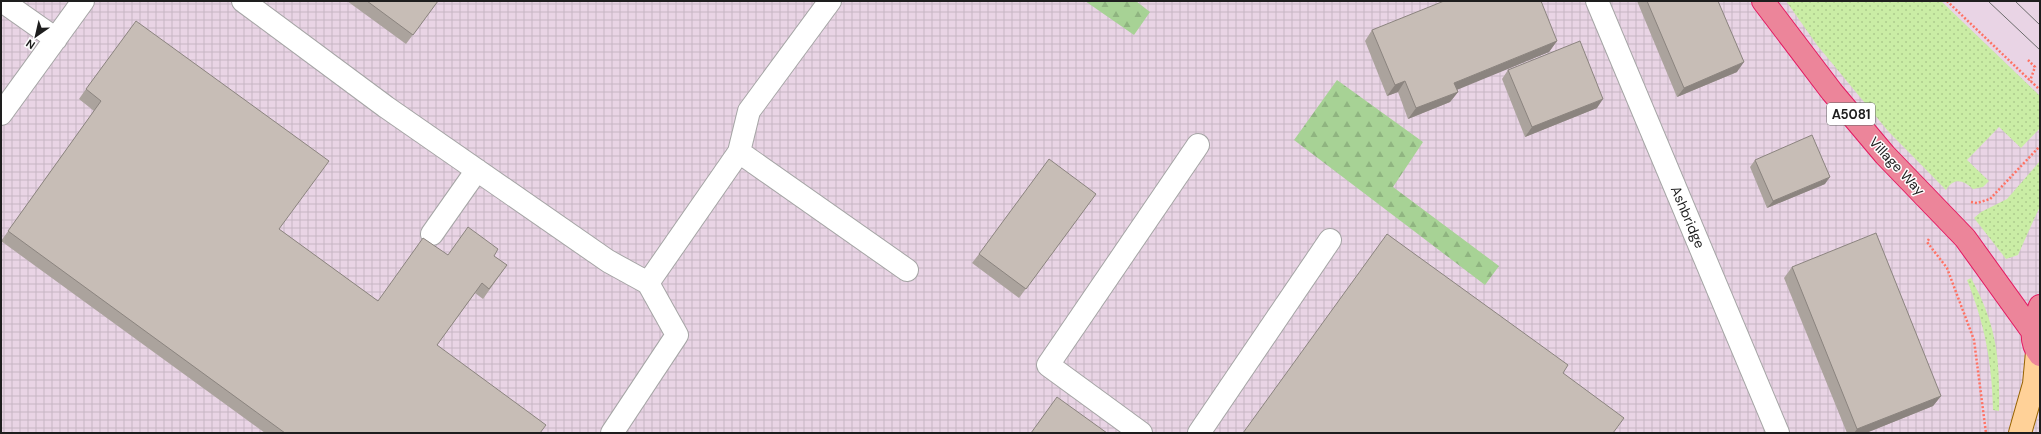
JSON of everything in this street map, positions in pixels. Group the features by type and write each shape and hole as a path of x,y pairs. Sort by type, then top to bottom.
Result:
{"highway":[{"name":"Village Way","path":"1763,1 1832,92 1885,155 1965,238 2032,331"},
{"path":"2039,353 2032,331 2040,306"}],"main road":[{"path":"2020,433 2034,384 2039,353"}],"street":[{"path":"2,1 56,39"},
{"path":"3,106 56,39 83,1"},
{"path":"243,1 386,107 608,261 648,283 677,335 612,433"},
{"path":"648,283 739,152 749,111 830,1"},
{"name":"Ashbridge","path":"1597,1 1778,433"},
{"path":"1141,433 1048,365 1198,146"},
{"path":"739,152 907,270"},
{"path":"432,234 477,170"},
{"path":"1199,433 1330,240"}],"path":[{"path":"1947,1 2040,90"},
{"path":"2028,60 2035,68 2030,82"},
{"path":"1968,202 1977,203 1990,199 2040,146"},
{"path":"1931,238 1927,242 1947,268 1974,340 1986,433"}],"shaded area":[{"path":"1,1 2040,1 2040,433 1,433"},
{"path":"1941,1 2040,1 2040,96"}],"green space":[{"path":"1085,1 1136,1 1150,12 1134,35"},
{"path":"1786,1 1941,1 2040,96 2040,128 2021,148 1999,127 1967,160 1989,181 1983,187 1973,189 1959,181 1952,183 1946,190 1888,131 1817,45"},
{"path":"1337,80 1423,142 1393,187 1499,266 1485,285 1294,140"},
{"path":"2040,161 2040,206 2018,255 2006,259 1974,218 1981,212 2007,199"},
{"path":"1971,278 1980,295 1992,327 1999,375 1999,411 1993,410 1991,376 1983,328 1967,280"}],"building":[{"path":"367,1 438,1 413,35"},
{"path":"1444,1 1541,1 1557,41 1454,83 1458,92 1416,108 1405,81 1395,85 1372,30"},
{"path":"1647,1 1718,1 1744,62 1684,88"},
{"path":"136,21 329,161 279,229 378,301 423,238 448,255 468,227 498,249 494,256 507,265 489,289 482,283 437,345 546,425 540,433 285,433 8,231 101,101 86,89"},
{"path":"1580,41 1603,99 1532,127 1508,70"},
{"path":"1812,135 1830,177 1773,201 1755,160"},
{"path":"1049,159 1096,194 1026,289 979,254"},
{"path":"1876,233 1941,396 1857,429 1792,267"},
{"path":"1387,234 1568,365 1563,373 1624,418 1613,433 1243,433"},
{"path":"1057,397 1107,433 1031,433"}],"tram line":[{"path":"1988,1 2040,50"},
{"path":"2015,1 2040,25"}]}
